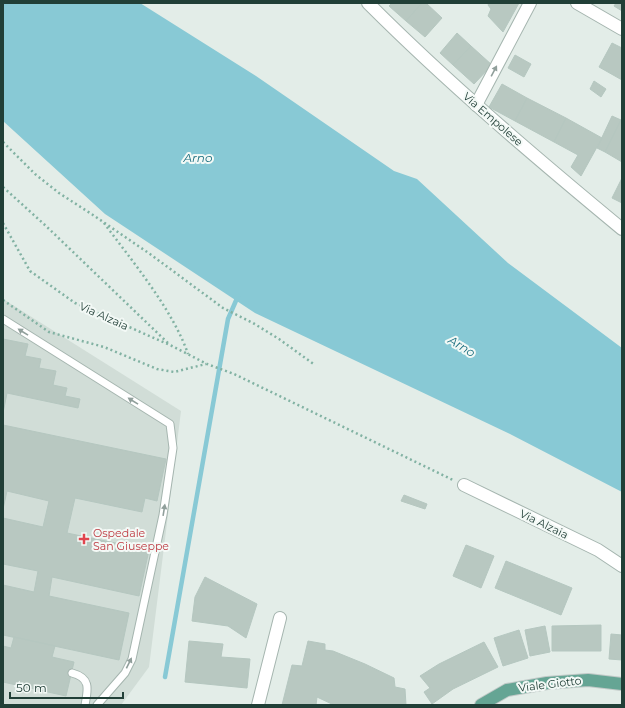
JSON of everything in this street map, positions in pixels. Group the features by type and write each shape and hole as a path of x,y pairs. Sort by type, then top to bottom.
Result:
{"main road":[{"name":"Viale Giotto","path":"482,705 507,690 547,683 588,680 622,684"}],"street":[{"name":"Via Empolese","path":"368,3 399,34 476,105 622,229"},
{"path":"476,105 530,3"},
{"path":"577,3 622,28"},
{"name":"Via Alzaia","path":"464,485 598,550 622,566"},
{"path":"258,705 280,618"}],"lane":[{"path":"3,319 170,424 173,448 163,515 132,659 125,673 97,705"},
{"path":"72,673 79,675 86,680 88,690 85,705"}],"path":[{"path":"3,142 35,174 59,194 102,221 227,310 280,339 315,366"},
{"path":"3,187 172,346"},
{"path":"102,221 156,295 178,333 188,354"},
{"name":"Via Alzaia","path":"3,223 30,271 75,303 172,346 207,364 234,374 464,485"},
{"path":"3,300 49,332 104,347 156,369 174,372 207,364"}],"shaded area":[{"name":"Ospedale San Giuseppe","path":"3,299 181,411 149,667 121,705 3,705"}],"water":[{"name":"Arno","path":"3,3 140,3 256,76 394,171 417,179 508,263 622,348 622,492 510,434 255,313 105,214 3,121"}],"building":[{"path":"392,3 422,3 406,21 389,6"},
{"path":"422,3 426,3 442,18 425,37 406,21"},
{"path":"489,3 519,3 503,32 488,16 491,9 488,5"},
{"path":"616,3 622,3 622,11 614,6"},
{"path":"457,33 471,46 453,65 440,53"},
{"path":"612,43 622,48 622,80 599,67"},
{"path":"471,46 492,65 474,84 453,65"},
{"path":"515,55 531,64 524,77 508,68"},
{"path":"594,81 606,89 601,97 590,89"},
{"path":"502,84 527,98 515,121 489,107"},
{"path":"527,98 566,118 554,142 515,121"},
{"path":"612,116 621,120 605,152 597,148"},
{"path":"566,118 602,138 581,176 571,167 578,155 554,142"},
{"path":"621,120 622,121 622,162 605,152"},
{"path":"622,178 622,203 612,198"},
{"path":"3,339 28,344 25,356 41,359 39,368 56,371 53,385 67,388 65,396 80,399 78,408 7,393 3,413"},
{"path":"3,425 166,459 157,501 145,498 142,512 75,498 67,533 149,550 139,596 52,577 49,596 129,613 119,660 3,635 3,585 34,592 38,571 3,564 3,518 43,527 49,501 7,491 3,509"},
{"path":"404,495 427,504 425,509 401,501"},
{"path":"466,545 494,556 481,588 453,576"},
{"path":"506,561 572,588 561,615 495,588"},
{"path":"205,577 257,604 246,638 228,626 192,621 195,597"},
{"path":"601,625 601,651 552,651 552,626"},
{"path":"545,626 550,652 530,656 525,630"},
{"path":"519,630 528,658 503,666 494,638"},
{"path":"611,634 622,635 622,660 609,659"},
{"path":"14,637 55,646 52,657 74,662 66,696 3,682 3,646 11,648"},
{"path":"189,641 223,644 221,657 250,659 247,688 185,682"},
{"path":"308,641 325,644 325,650 333,651 394,678 395,687 405,689 406,705 334,705 317,697 316,705 282,705 292,665 302,666"},
{"path":"484,642 498,667 453,689 432,704 424,692 430,688 420,676 439,664"}],"waterway":[{"path":"165,677 228,319 238,296"}],"place":[{"name":"Ospedale San Giuseppe","path":"84,539"}]}
